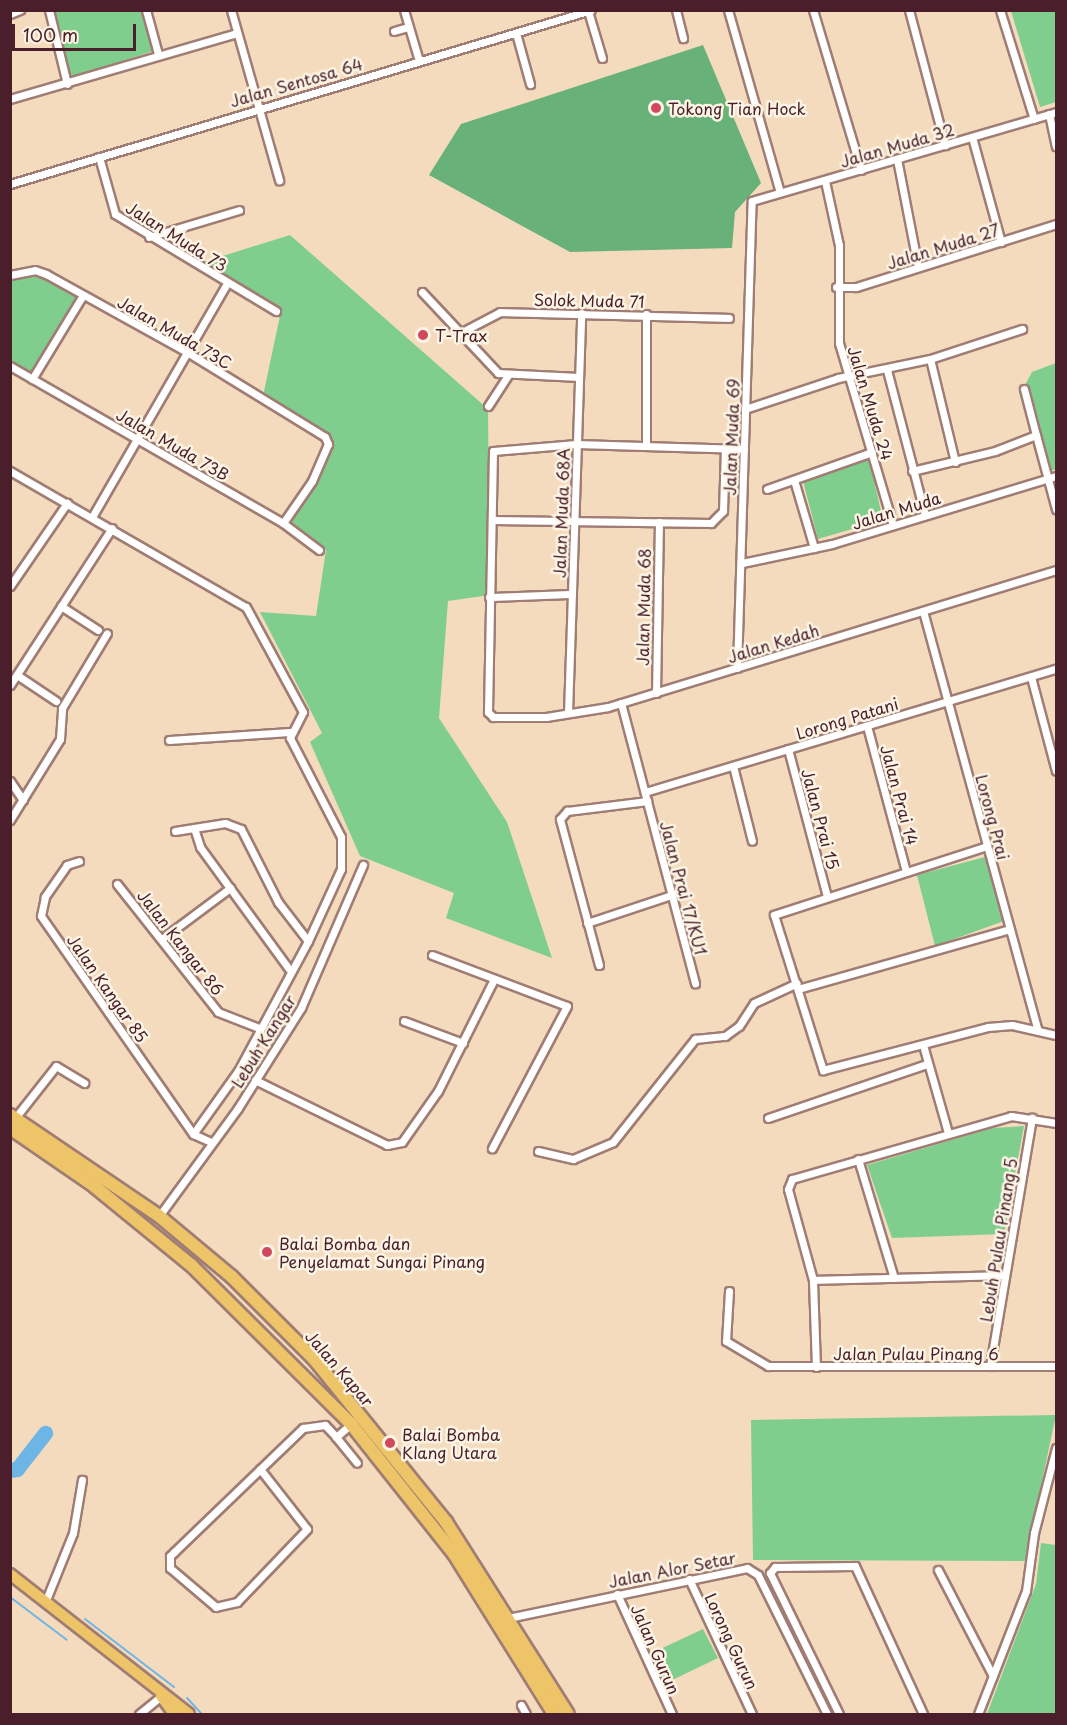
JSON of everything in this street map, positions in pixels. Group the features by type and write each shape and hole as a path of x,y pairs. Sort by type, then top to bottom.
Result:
{"highway":[{"name":"Jalan Kapar","path":"12,1120 159,1216 232,1278 326,1372 446,1522 568,1714"},
{"name":"Jalan Kapar","path":"12,1120 191,1265 351,1424 461,1564 554,1714"}],"main road":[{"path":"13,1575 160,1696 189,1714"},
{"path":"160,1696 174,1714"}],"street":[{"path":"10,14 20,10"},
{"path":"48,10 67,84"},
{"path":"146,10 158,54"},
{"path":"231,10 279,180"},
{"path":"404,10 419,61"},
{"path":"675,10 683,38"},
{"path":"728,10 780,192"},
{"path":"813,10 861,170"},
{"path":"909,10 945,145"},
{"path":"1000,10 1034,119"},
{"path":"589,11 602,58"},
{"name":"Jalan Sentosa 64","path":"10,184 258,106 589,11"},
{"path":"394,31 408,27"},
{"path":"10,99 67,84 158,54 237,33"},
{"path":"516,33 530,84"},
{"path":"1053,113 1056,146"},
{"name":"Jalan Muda 32","path":"749,207 756,197 825,181 1053,113"},
{"path":"972,137 1001,242"},
{"name":"Jalan Muda 73","path":"99,157 115,213 149,237 276,311"},
{"path":"897,159 918,267"},
{"name":"Jalan Muda 24","path":"825,181 837,219 836,287 846,376 873,452 893,525"},
{"name":"Jalan Muda 69","path":"737,668 742,563 749,207"},
{"path":"149,237 239,210"},
{"name":"Jalan Muda 27","path":"836,287 856,287 1056,224"},
{"name":"Jalan Muda 73C","path":"10,275 35,270 187,352 321,435 328,444 321,460 283,523"},
{"path":"92,517 227,283"},
{"path":"422,292 498,373 579,377"},
{"path":"32,379 83,296"},
{"name":"Solok Muda 71","path":"459,333 492,313 646,314 726,318"},
{"name":"Jalan Muda 68A","path":"568,713 581,313"},
{"path":"646,314 646,446"},
{"path":"746,409 846,376 887,370 930,359 1022,329"},
{"path":"930,359 955,462"},
{"name":"Jalan Muda 73B","path":"10,366 283,523 319,550"},
{"path":"887,370 925,515"},
{"path":"488,406 509,374"},
{"path":"1024,388 1036,435 1052,477 1056,510"},
{"path":"912,471 955,462 1036,435"},
{"path":"572,594 489,597 495,449 576,444 744,449"},
{"path":"492,520 659,522 719,519 725,448"},
{"path":"767,489 873,452"},
{"path":"10,471 246,607 303,712 304,720 290,732 169,740"},
{"name":"Jalan Muda","path":"742,563 814,548 1052,477"},
{"path":"794,480 814,548"},
{"path":"10,586 67,503"},
{"name":"Jalan Muda 68","path":"656,693 659,522"},
{"path":"10,685 112,528"},
{"path":"10,570 19,575"},
{"name":"Jalan Kedah","path":"489,597 493,717 568,713 621,703 1056,570"},
{"path":"61,606 98,630"},
{"name":"Lorong Prai","path":"922,611 1038,1031"},
{"path":"10,820 62,733 62,708 107,633"},
{"name":"Lorong Patani","path":"645,792 1056,669"},
{"path":"17,675 56,701"},
{"path":"1031,677 1056,771"},
{"name":"Jalan Prai 17/KU1","path":"621,703 674,894 694,982"},
{"name":"Jalan Prai 14","path":"867,726 906,872"},
{"path":"211,1142 193,1134 224,1095 289,969 308,941 341,869 342,848 290,732"},
{"name":"Jalan Prai 15","path":"788,749 827,897"},
{"path":"733,766 752,841"},
{"path":"10,781 23,800"},
{"path":"599,965 561,835 561,815 647,801"},
{"path":"175,831 225,823 241,829 278,902 308,941"},
{"path":"194,828 200,847 289,969"},
{"path":"987,846 774,915 823,1070 988,1027 1038,1031 1056,1035"},
{"name":"Jalan Kangar 85","path":"79,861 67,865 45,897 41,915 193,1134"},
{"name":"Lebuh Kangar","path":"159,1216 255,1080 321,969 363,865"},
{"name":"Jalan Kangar 86","path":"117,884 163,938 218,1012 259,1028"},
{"path":"163,938 230,888"},
{"path":"586,923 674,894"},
{"path":"538,1151 573,1159 614,1142 694,1039 725,1036 739,1026 753,1003 797,986 1010,929"},
{"path":"432,955 567,1006 492,1148"},
{"path":"255,1080 394,1145 423,1114 463,1043 494,979"},
{"path":"404,1021 463,1043"},
{"path":"923,1045 948,1133"},
{"path":"768,1118 927,1064"},
{"path":"12,1120 56,1066 84,1083"},
{"path":"816,1367 813,1280 788,1189 792,1179 1011,1116 1056,1123"},
{"name":"Lebuh Pulau Pinang 5","path":"990,1366 1032,1118"},
{"path":"858,1159 894,1278"},
{"path":"813,1280 1005,1275"},
{"name":"Jalan Pulau Pinang 6","path":"729,1291 726,1341 775,1368 1056,1366"},
{"path":"336,1437 351,1424"},
{"path":"260,1469 307,1524 237,1602 216,1606 170,1568 174,1552 260,1469 303,1428 325,1425 357,1463"},
{"path":"978,1714 1026,1591 1034,1533 1056,1448"},
{"path":"46,1600 73,1533 82,1480"},
{"path":"839,1714 770,1573 775,1568 855,1566 923,1714"},
{"name":"Jalan Alor Setar","path":"508,1618 747,1568 758,1575 827,1714"},
{"path":"938,1570 993,1676"},
{"name":"Lorong Gurun","path":"689,1579 752,1714"},
{"name":"Jalan Gurun","path":"617,1594 672,1714"},
{"path":"139,1714 160,1696"},
{"path":"521,1705 526,1714"}],"green space":[{"path":"54,11 144,11 156,50 71,78"},
{"path":"1011,11 1056,11 1056,102 1040,107"},
{"path":"703,45 761,183 735,212 732,248 570,252 429,175 461,124"},
{"path":"290,235 488,409 490,595 448,601 439,718 507,822 552,958 446,918 454,893 360,856 310,742 322,733 260,612 316,616 326,550 289,523 329,442 263,396 281,311 197,264"},
{"path":"35,270 83,295 32,379 11,366 11,275"},
{"path":"1056,363 1056,469 1051,471 1026,383 1032,372"},
{"path":"869,458 883,520 818,539 803,481"},
{"path":"985,857 1004,921 935,946 917,875"},
{"path":"1024,1126 1004,1234 892,1238 867,1165 993,1128"},
{"path":"1056,1415 1025,1561 753,1560 751,1420"},
{"path":"1041,1543 1056,1545 1056,1714 987,1714 1036,1584"},
{"path":"703,1629 718,1658 666,1683 652,1653"}],"waterway":[{"path":"10,1470 17,1469 45,1433"},
{"path":"10,1597 67,1640"},
{"path":"85,1619 174,1687"},
{"path":"187,1698 202,1714"}],"place":[{"name":"Tokong Tian Hock","path":"656,108"},
{"name":"T-Trax","path":"423,335"},
{"name":"Balai Bomba dan Penyelamat Sungai Pinang","path":"267,1252"},
{"name":"Balai Bomba Klang Utara","path":"390,1443"}]}
